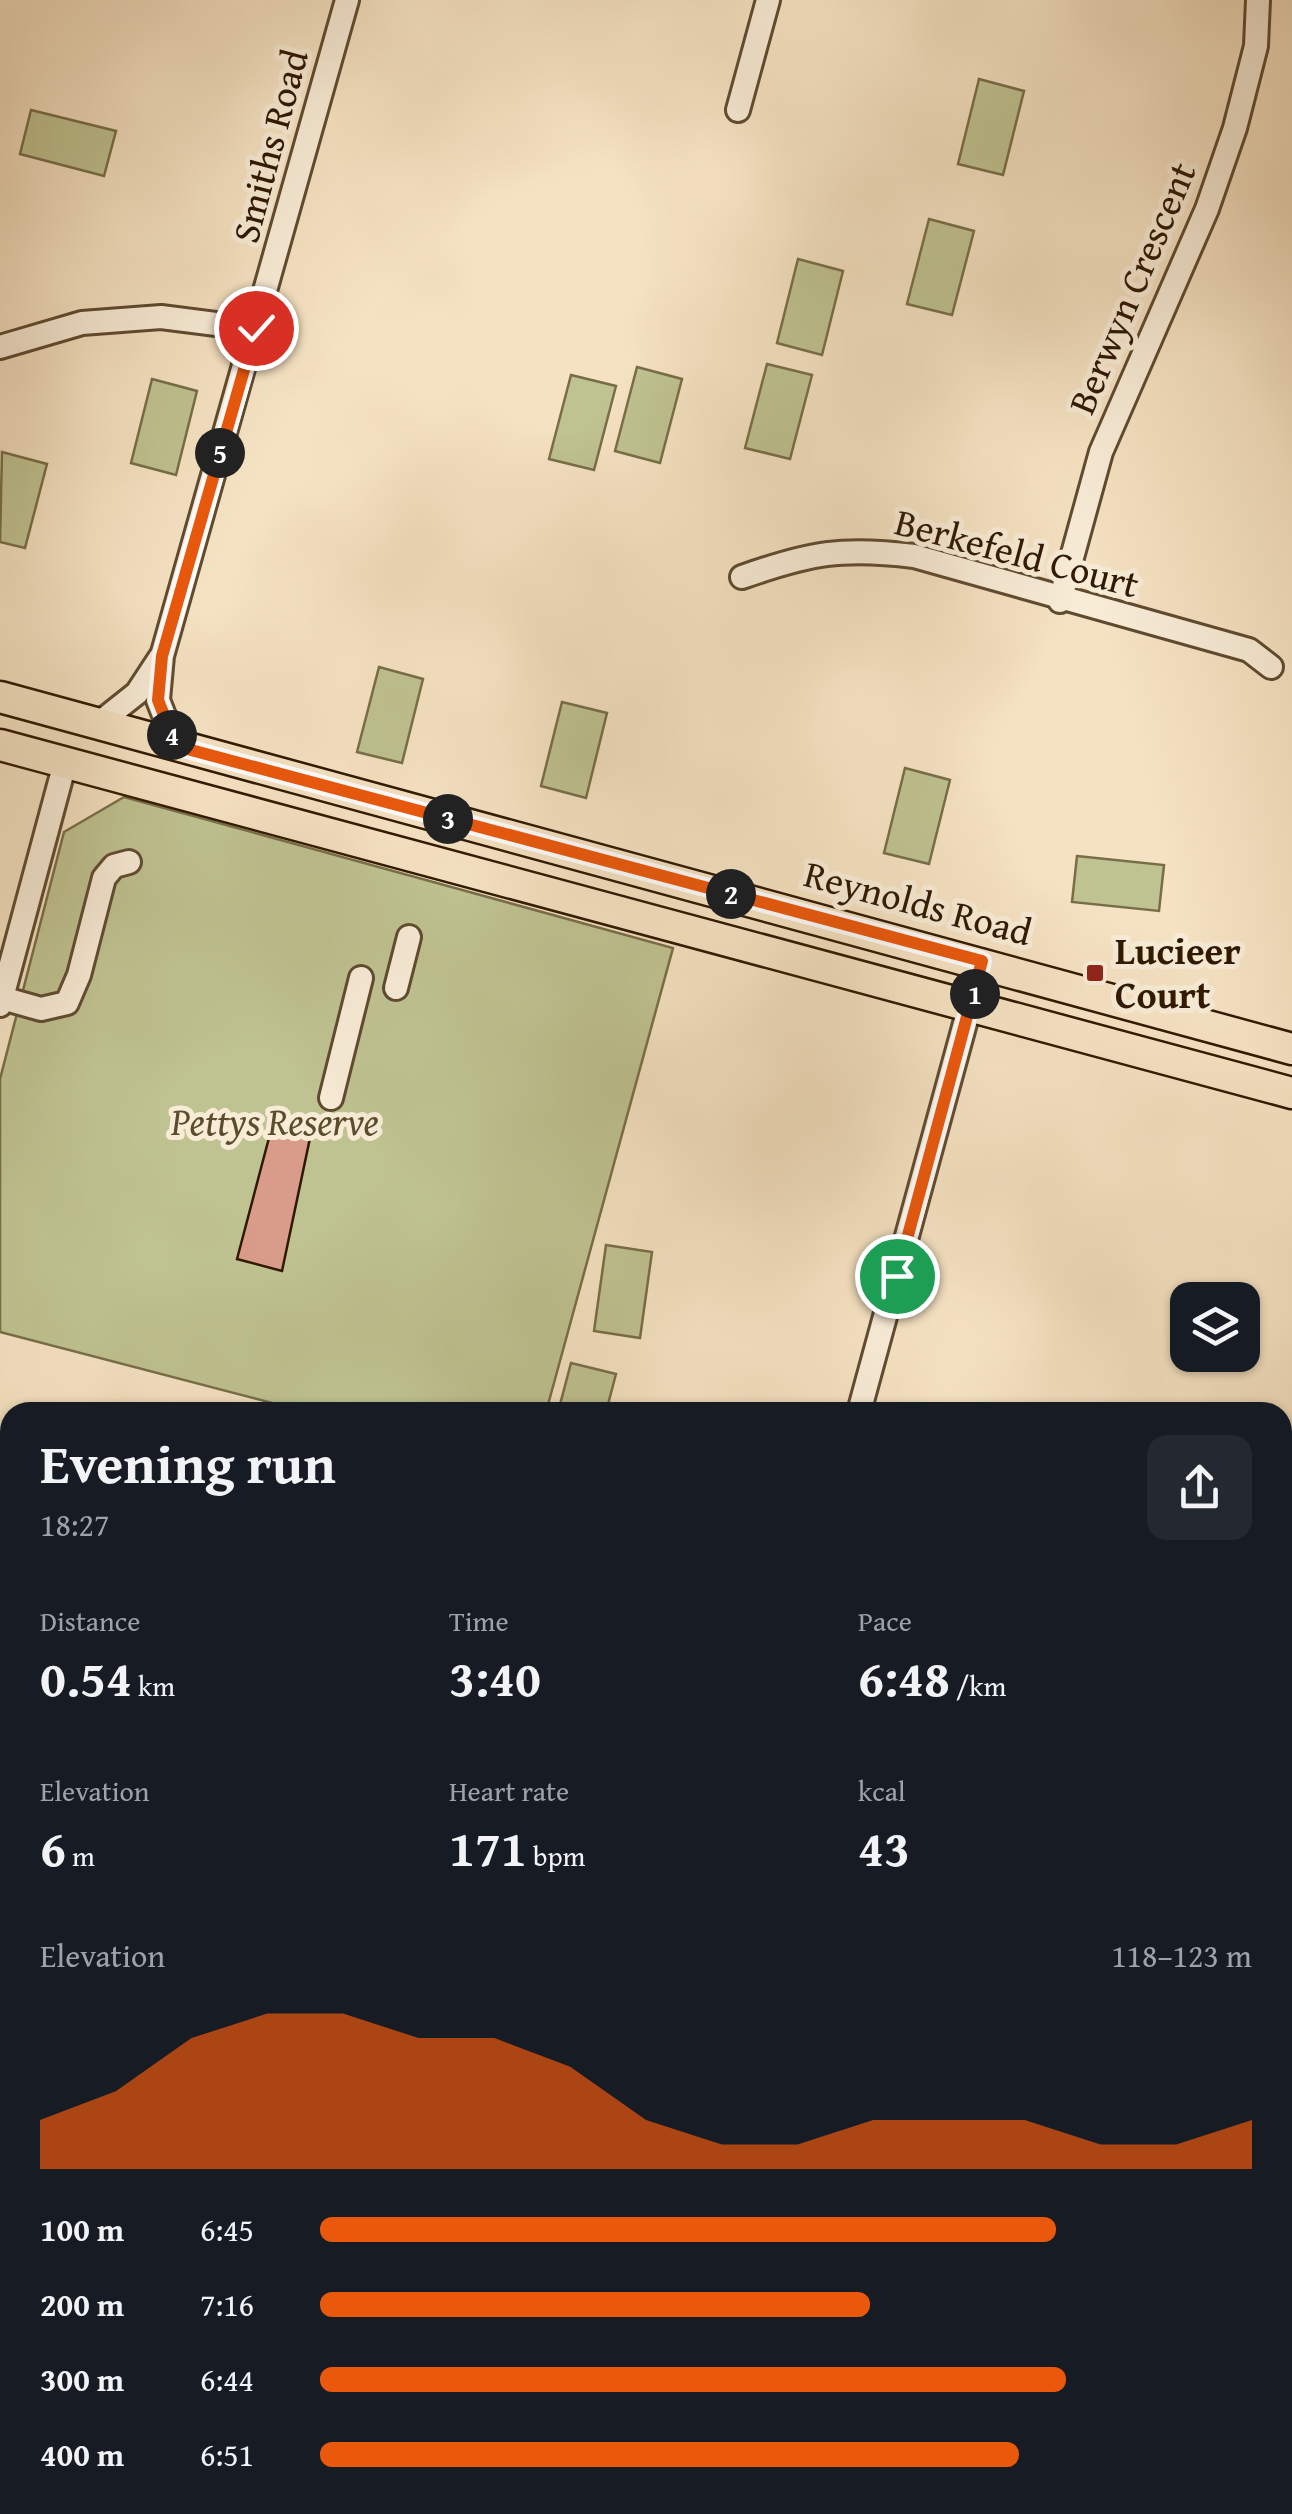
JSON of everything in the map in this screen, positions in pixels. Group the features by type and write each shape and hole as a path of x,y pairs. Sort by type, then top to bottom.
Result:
{"main road":[{"name":"Reynolds Road","path":"0,697 982,961 1292,1049"},
{"path":"65,763 88,721"},
{"path":"0,745 1292,1093"}],"street":[{"name":"Smiths Road","path":"176,746 158,700 162,656 347,0"},
{"path":"738,110 768,0"},
{"name":"Berwyn Crescent","path":"1060,601 1101,452 1207,209 1235,128 1256,46 1258,0"},
{"path":"0,347 82,323 162,317 256,328"},
{"name":"Berkefeld Court","path":"742,577 807,554 861,550 914,556 1060,601 1249,650 1271,667"},
{"name":"Smiths Road","path":"88,721 137,693 162,656"},
{"path":"65,763 1,1002 42,1009 66,1003 80,975 104,878 114,866 129,862"},
{"path":"396,988 409,937"},
{"path":"862,1402 982,961"},
{"path":"331,1098 362,978"}],"green space":[{"path":"979,79 1024,91 1003,175 958,164"},
{"path":"31,110 116,131 104,176 20,154"},
{"path":"929,219 974,231 952,315 907,304"},
{"path":"798,259 843,271 822,355 777,343"},
{"path":"767,364 812,375 790,459 745,448"},
{"path":"637,367 682,379 660,463 615,451"},
{"path":"571,375 616,386 594,470 549,459"},
{"path":"152,379 197,391 176,475 131,463"},
{"path":"2,452 47,464 25,548 0,542"},
{"path":"379,667 423,679 402,763 357,752"},
{"path":"562,702 607,713 586,798 541,786"},
{"path":"905,768 950,780 929,864 884,853"},
{"name":"Pettys Reserve","path":"124,797 673,948 549,1402 269,1402 0,1332 0,1079 64,832"},
{"path":"1077,856 1164,865 1159,911 1072,902"},
{"path":"606,1245 652,1252 640,1338 594,1331"},
{"path":"571,1363 616,1374 609,1402 561,1402"}],"building":[{"path":"270,1134 310,1138 282,1271 237,1259"}],"place":[{"name":"Lucieer Court","path":"1095,973"}],"route":[{"path":"256,328 162,656 158,700 176,746 982,961 897,1276"}]}
